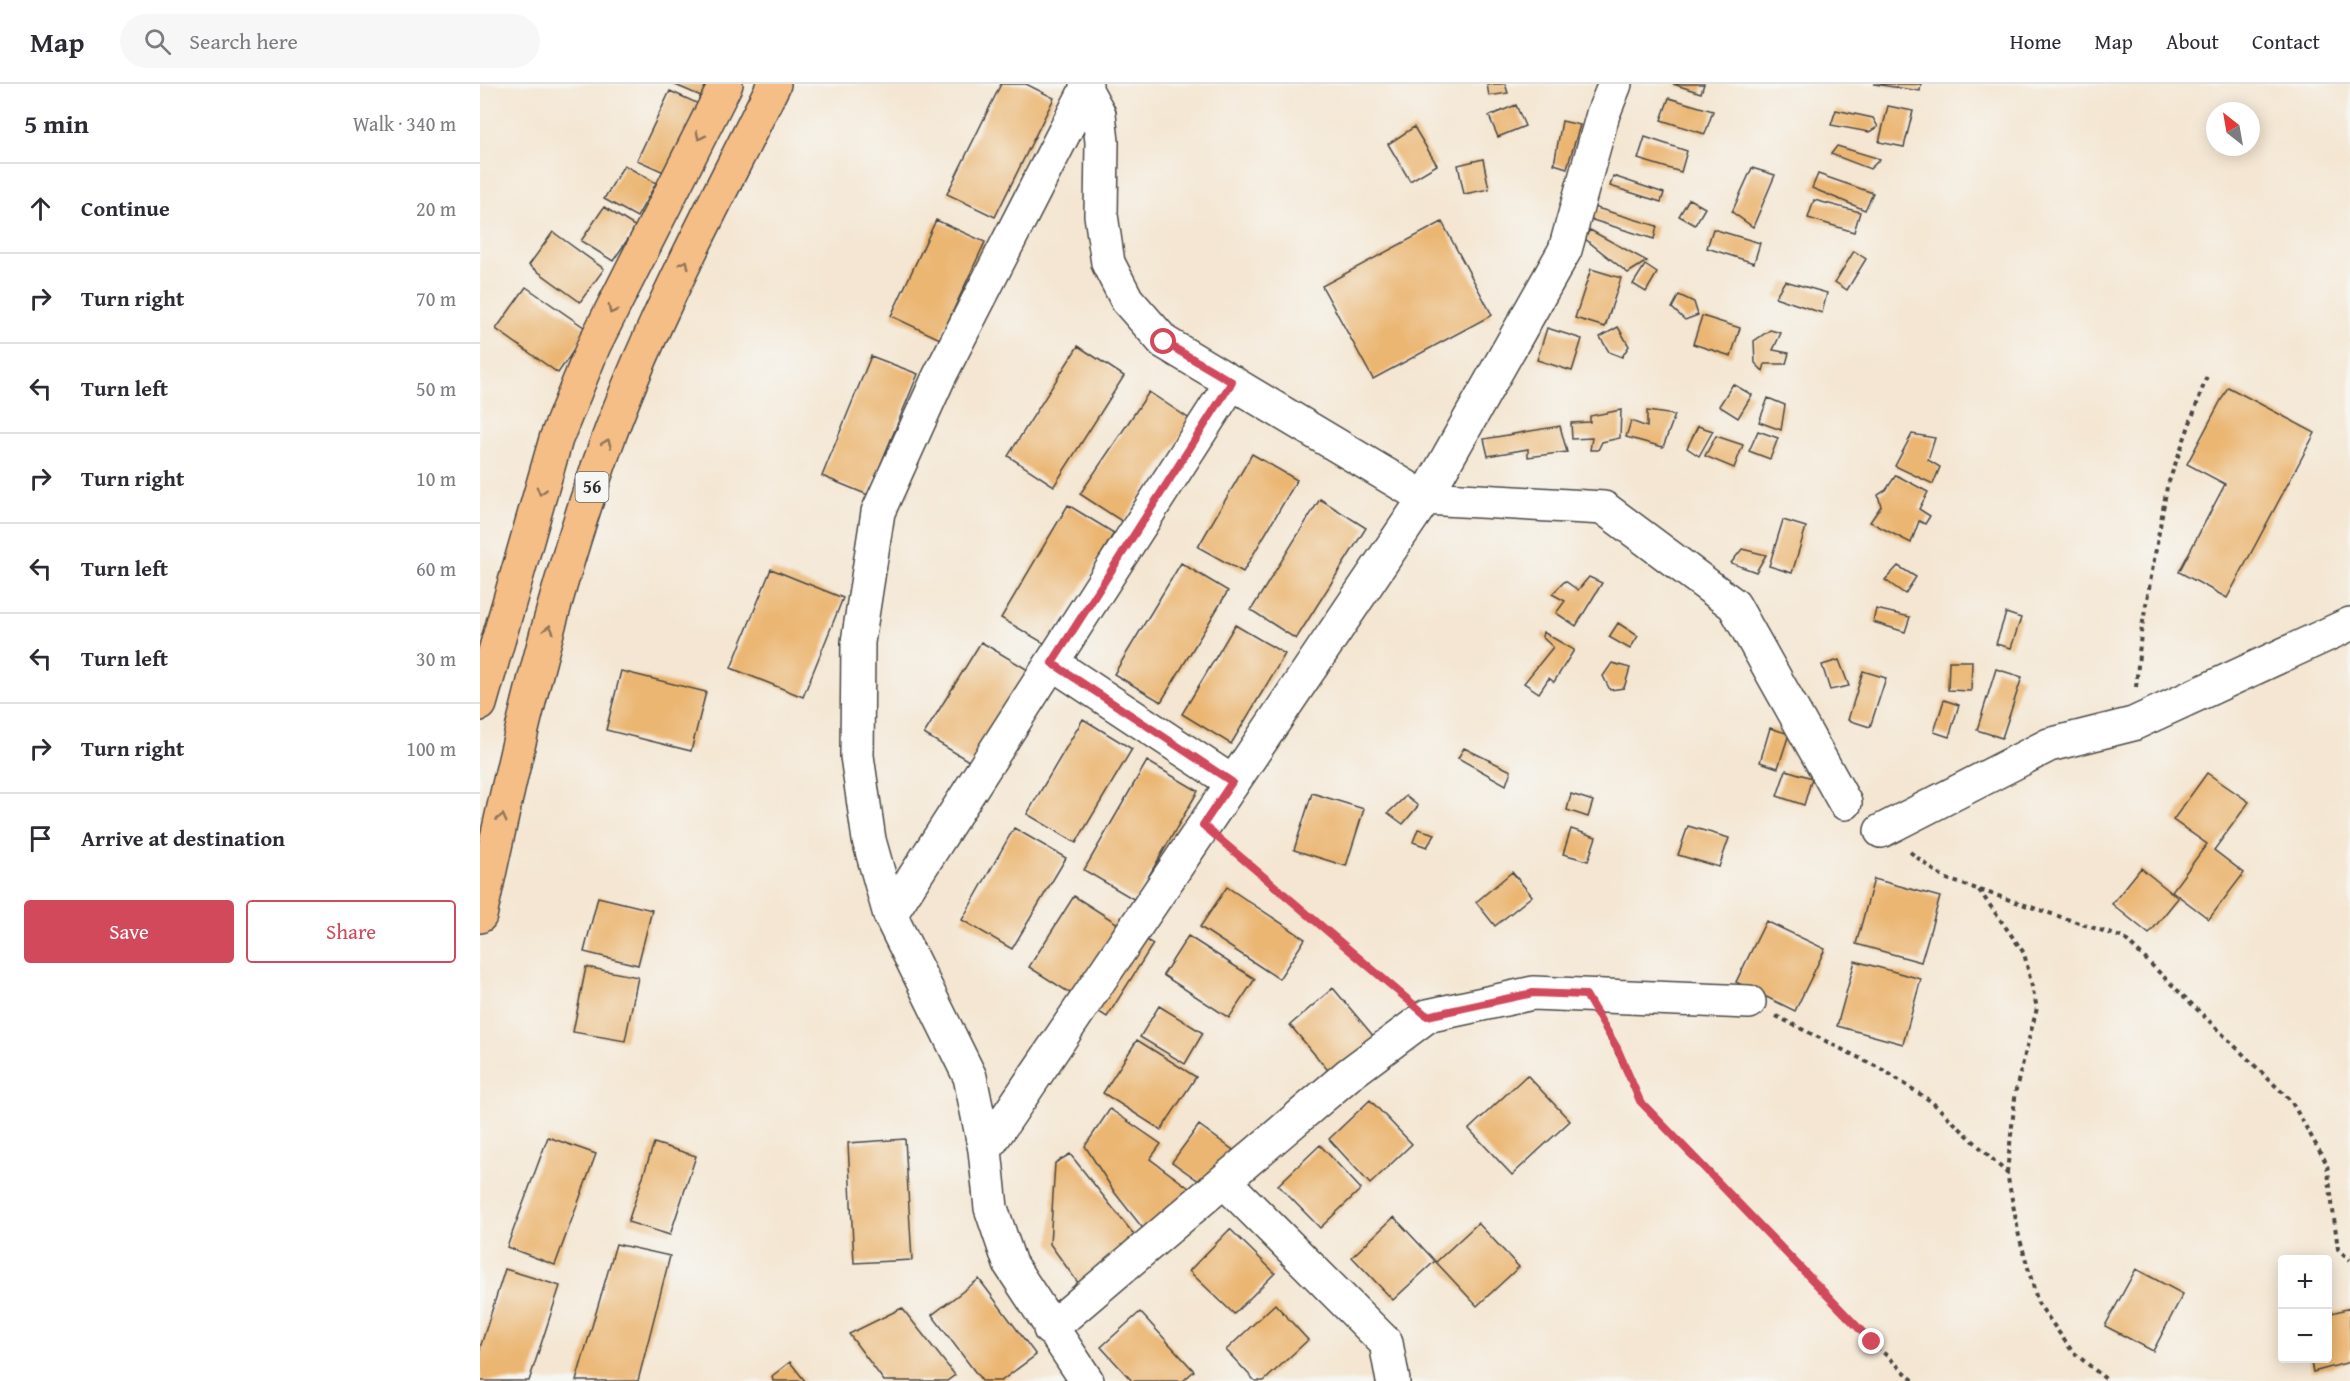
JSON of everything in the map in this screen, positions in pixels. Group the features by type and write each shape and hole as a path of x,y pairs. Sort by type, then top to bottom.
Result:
{"main road":[{"name":"56","path":"480,704 565,418 594,345 726,84"},
{"name":"56","path":"480,916 562,575 607,442 642,353 774,84"}],"street":[{"path":"985,1150 1425,498 1565,250 1603,114 1615,84"},
{"path":"1086,87 1099,114 1102,142 1101,215 1108,263 1127,300 1164,342 1425,498 1604,508 1734,605 1845,803"},
{"path":"1086,87 939,377 878,512 858,642 857,756 868,840 890,915 970,1077 985,1150 991,1208 1010,1264 1050,1329 1087,1381"},
{"path":"890,915 1232,382"},
{"path":"1881,831 2049,745 2133,723 2350,624"},
{"path":"1052,663 1232,782"},
{"path":"1050,1329 1348,1075 1427,1016 1533,993 1749,1002"},
{"path":"1224,1181 1386,1343 1393,1381"}],"path":[{"path":"2133,723 2141,633 2167,487 2208,373"},
{"path":"1203,825 1427,1016"},
{"path":"1881,831 1944,878 2124,938 2291,1101 2327,1164 2338,1249 2350,1260"},
{"path":"1978,890 2025,953 2037,1008 2016,1089 2007,1173 2019,1236 2038,1303 2072,1351 2107,1380"},
{"path":"1586,995 1617,1048 1640,1101 1872,1342 1914,1381"},
{"path":"1749,1002 1885,1071 1932,1102 2007,1173"}],"building":[{"path":"673,84 706,84 701,96"},
{"path":"1001,84 1026,84 1054,98 995,217 947,194"},
{"path":"1487,84 1505,84 1508,93 1489,96"},
{"path":"1673,84 1704,84 1701,93"},
{"path":"1874,84 1921,84 1920,91"},
{"path":"670,91 699,104 666,173 637,160"},
{"path":"1669,98 1713,111 1705,134 1661,120"},
{"path":"1516,105 1525,126 1498,137 1489,116"},
{"path":"1888,106 1913,111 1904,147 1879,142"},
{"path":"1836,110 1873,118 1878,127 1869,132 1831,125"},
{"path":"1562,121 1580,125 1567,168 1554,164"},
{"path":"1414,127 1437,165 1410,181 1388,144"},
{"path":"1645,137 1687,151 1681,172 1638,159"},
{"path":"1837,146 1880,159 1870,169 1831,154"},
{"path":"1483,159 1489,189 1464,194 1458,165"},
{"path":"624,165 656,183 637,217 604,199"},
{"path":"1752,168 1775,175 1753,227 1732,212"},
{"path":"1818,174 1873,193 1865,210 1812,188"},
{"path":"1613,176 1664,193 1661,202 1610,186"},
{"path":"1689,199 1705,208 1695,225 1679,216"},
{"path":"1814,200 1860,212 1854,232 1808,218"},
{"path":"1590,206 1657,226 1654,239 1586,218"},
{"path":"604,207 636,227 613,261 581,241"},
{"path":"936,220 985,242 940,339 891,316"},
{"path":"1442,222 1492,315 1373,379 1322,286"},
{"path":"1713,229 1760,243 1754,263 1707,248"},
{"path":"1590,230 1647,261 1628,273 1584,238"},
{"path":"553,232 604,269 580,302 529,265"},
{"path":"1854,251 1866,259 1847,290 1835,282"},
{"path":"1645,265 1657,273 1646,292 1633,284"},
{"path":"1591,269 1621,278 1605,327 1575,318"},
{"path":"1785,281 1827,293 1822,313 1775,297"},
{"path":"526,287 588,330 558,373 496,329"},
{"path":"1679,295 1694,302 1698,315 1685,320 1672,308"},
{"path":"1702,316 1740,328 1731,356 1693,344"},
{"path":"1618,327 1629,346 1622,357 1609,352 1600,337"},
{"path":"1547,328 1582,339 1572,371 1537,360"},
{"path":"1770,330 1781,333 1773,350 1789,353 1786,364 1765,364 1763,371 1755,363 1754,341"},
{"path":"1078,346 1124,376 1054,486 1008,456"},
{"path":"871,356 918,374 868,495 822,476"},
{"path":"1733,384 1752,395 1738,418 1719,406"},
{"path":"2228,387 2315,433 2227,598 2179,572 2225,484 2187,464"},
{"path":"1149,392 1191,420 1123,522 1080,494"},
{"path":"1768,398 1785,405 1781,430 1759,422"},
{"path":"1621,410 1620,438 1602,442 1598,450 1590,450 1592,438 1572,439 1571,423 1590,422 1590,416"},
{"path":"1647,411 1675,415 1663,447 1626,437 1631,421 1647,427"},
{"path":"1560,426 1567,452 1528,457 1528,449 1488,456 1484,439"},
{"path":"1698,426 1713,431 1699,456 1687,448"},
{"path":"1758,431 1778,438 1770,459 1749,451"},
{"path":"1912,434 1935,438 1928,460 1940,467 1933,484 1895,466"},
{"path":"1716,436 1743,445 1734,468 1705,456"},
{"path":"1252,454 1297,480 1243,572 1198,547"},
{"path":"1896,475 1928,492 1919,509 1930,516 1925,524 1919,521 1911,543 1870,522 1881,506 1878,495 1886,490"},
{"path":"1320,499 1366,528 1296,639 1251,610"},
{"path":"1068,505 1114,533 1047,645 1001,618"},
{"path":"1783,520 1806,527 1792,573 1769,566"},
{"path":"1742,549 1766,555 1756,572 1731,563"},
{"path":"1181,563 1228,591 1161,702 1114,674"},
{"path":"1898,566 1916,577 1905,594 1885,580"},
{"path":"771,569 843,598 803,697 731,668"},
{"path":"1589,577 1602,583 1576,626 1556,613 1565,601 1552,594 1565,581 1578,590"},
{"path":"1876,609 1910,617 1905,632 1873,622"},
{"path":"2006,613 2021,618 2011,648 1996,644"},
{"path":"1618,623 1638,636 1630,649 1609,637"},
{"path":"1235,625 1285,654 1231,744 1182,714"},
{"path":"1543,632 1574,650 1554,682 1549,678 1539,693 1524,683 1553,647 1542,637"},
{"path":"981,642 1028,670 972,763 924,734"},
{"path":"1839,660 1849,686 1830,690 1822,665"},
{"path":"1949,661 1972,661 1971,691 1948,690"},
{"path":"1612,663 1630,668 1624,688 1610,690 1603,676"},
{"path":"1996,669 2022,677 2002,738 1977,730"},
{"path":"621,671 706,692 691,751 606,730"},
{"path":"1863,671 1886,678 1870,727 1848,720"},
{"path":"1944,700 1959,705 1949,737 1934,732"},
{"path":"1083,719 1132,749 1076,843 1027,814"},
{"path":"1770,728 1789,734 1778,768 1760,762"},
{"path":"1464,748 1511,771 1506,785 1458,758"},
{"path":"1147,761 1198,791 1135,900 1084,870"},
{"path":"1786,770 1812,778 1804,805 1777,796"},
{"path":"2207,773 2249,802 2214,850 2244,873 2209,919 2172,891 2207,844 2173,820"},
{"path":"1312,793 1364,809 1346,866 1294,850"},
{"path":"1571,794 1593,801 1588,817 1567,810"},
{"path":"1406,796 1418,806 1403,824 1388,813"},
{"path":"1688,826 1729,838 1719,867 1678,855"},
{"path":"1014,828 1066,858 1012,949 962,920"},
{"path":"1418,829 1435,834 1427,847 1413,842"},
{"path":"1571,829 1596,837 1588,861 1563,854"},
{"path":"2141,868 2178,898 2149,934 2112,904"},
{"path":"1512,872 1532,896 1495,926 1476,902"},
{"path":"1874,879 1940,897 1921,962 1856,944"},
{"path":"1227,887 1305,939 1279,979 1200,927"},
{"path":"1074,896 1118,924 1073,995 1029,967"},
{"path":"598,897 652,910 638,965 584,952"},
{"path":"1766,921 1825,949 1795,1011 1736,982"},
{"path":"1127,928 1153,944 1107,1017 1082,1001"},
{"path":"1188,936 1255,979 1229,1018 1163,975"},
{"path":"1855,961 1921,979 1903,1044 1837,1026"},
{"path":"586,967 638,977 625,1041 573,1032"},
{"path":"1333,988 1375,1038 1332,1075 1290,1025"},
{"path":"1159,1006 1203,1033 1185,1064 1140,1037"},
{"path":"1137,1040 1196,1077 1161,1130 1103,1093"},
{"path":"1527,1075 1570,1121 1512,1175 1469,1129"},
{"path":"1370,1100 1412,1144 1370,1184 1329,1139"},
{"path":"1110,1109 1161,1144 1150,1159 1193,1191 1148,1235 1115,1193 1085,1146"},
{"path":"1199,1125 1233,1150 1206,1186 1172,1162"},
{"path":"548,1137 596,1154 555,1265 507,1247"},
{"path":"905,1139 912,1260 854,1263 848,1143"},
{"path":"654,1143 696,1156 670,1235 628,1222"},
{"path":"1320,1145 1361,1189 1320,1228 1278,1185"},
{"path":"1070,1154 1139,1241 1081,1287 1050,1244 1055,1163"},
{"path":"1394,1217 1435,1261 1393,1300 1352,1257"},
{"path":"1478,1223 1519,1267 1477,1306 1436,1262"},
{"path":"1230,1229 1275,1273 1234,1314 1189,1271"},
{"path":"616,1244 670,1256 638,1381 576,1381"},
{"path":"505,1269 560,1286 529,1381 480,1381 480,1348"},
{"path":"2136,1269 2183,1294 2153,1351 2105,1326"},
{"path":"979,1279 1036,1355 1001,1381 982,1381 932,1315"},
{"path":"1275,1304 1308,1340 1264,1381 1255,1381 1226,1350"},
{"path":"902,1308 955,1375 947,1381 884,1381 849,1334"},
{"path":"2350,1308 2350,1362 2313,1372 2311,1363 2332,1363 2332,1313"},
{"path":"1140,1312 1194,1371 1183,1381 1132,1381 1101,1347"},
{"path":"790,1362 805,1381 773,1381 772,1376"}],"route":[{"path":"1164,342 1232,382 1052,663 1232,782 1203,825 1427,1016 1533,993 1586,995 1617,1048 1640,1101 1872,1342"}]}
